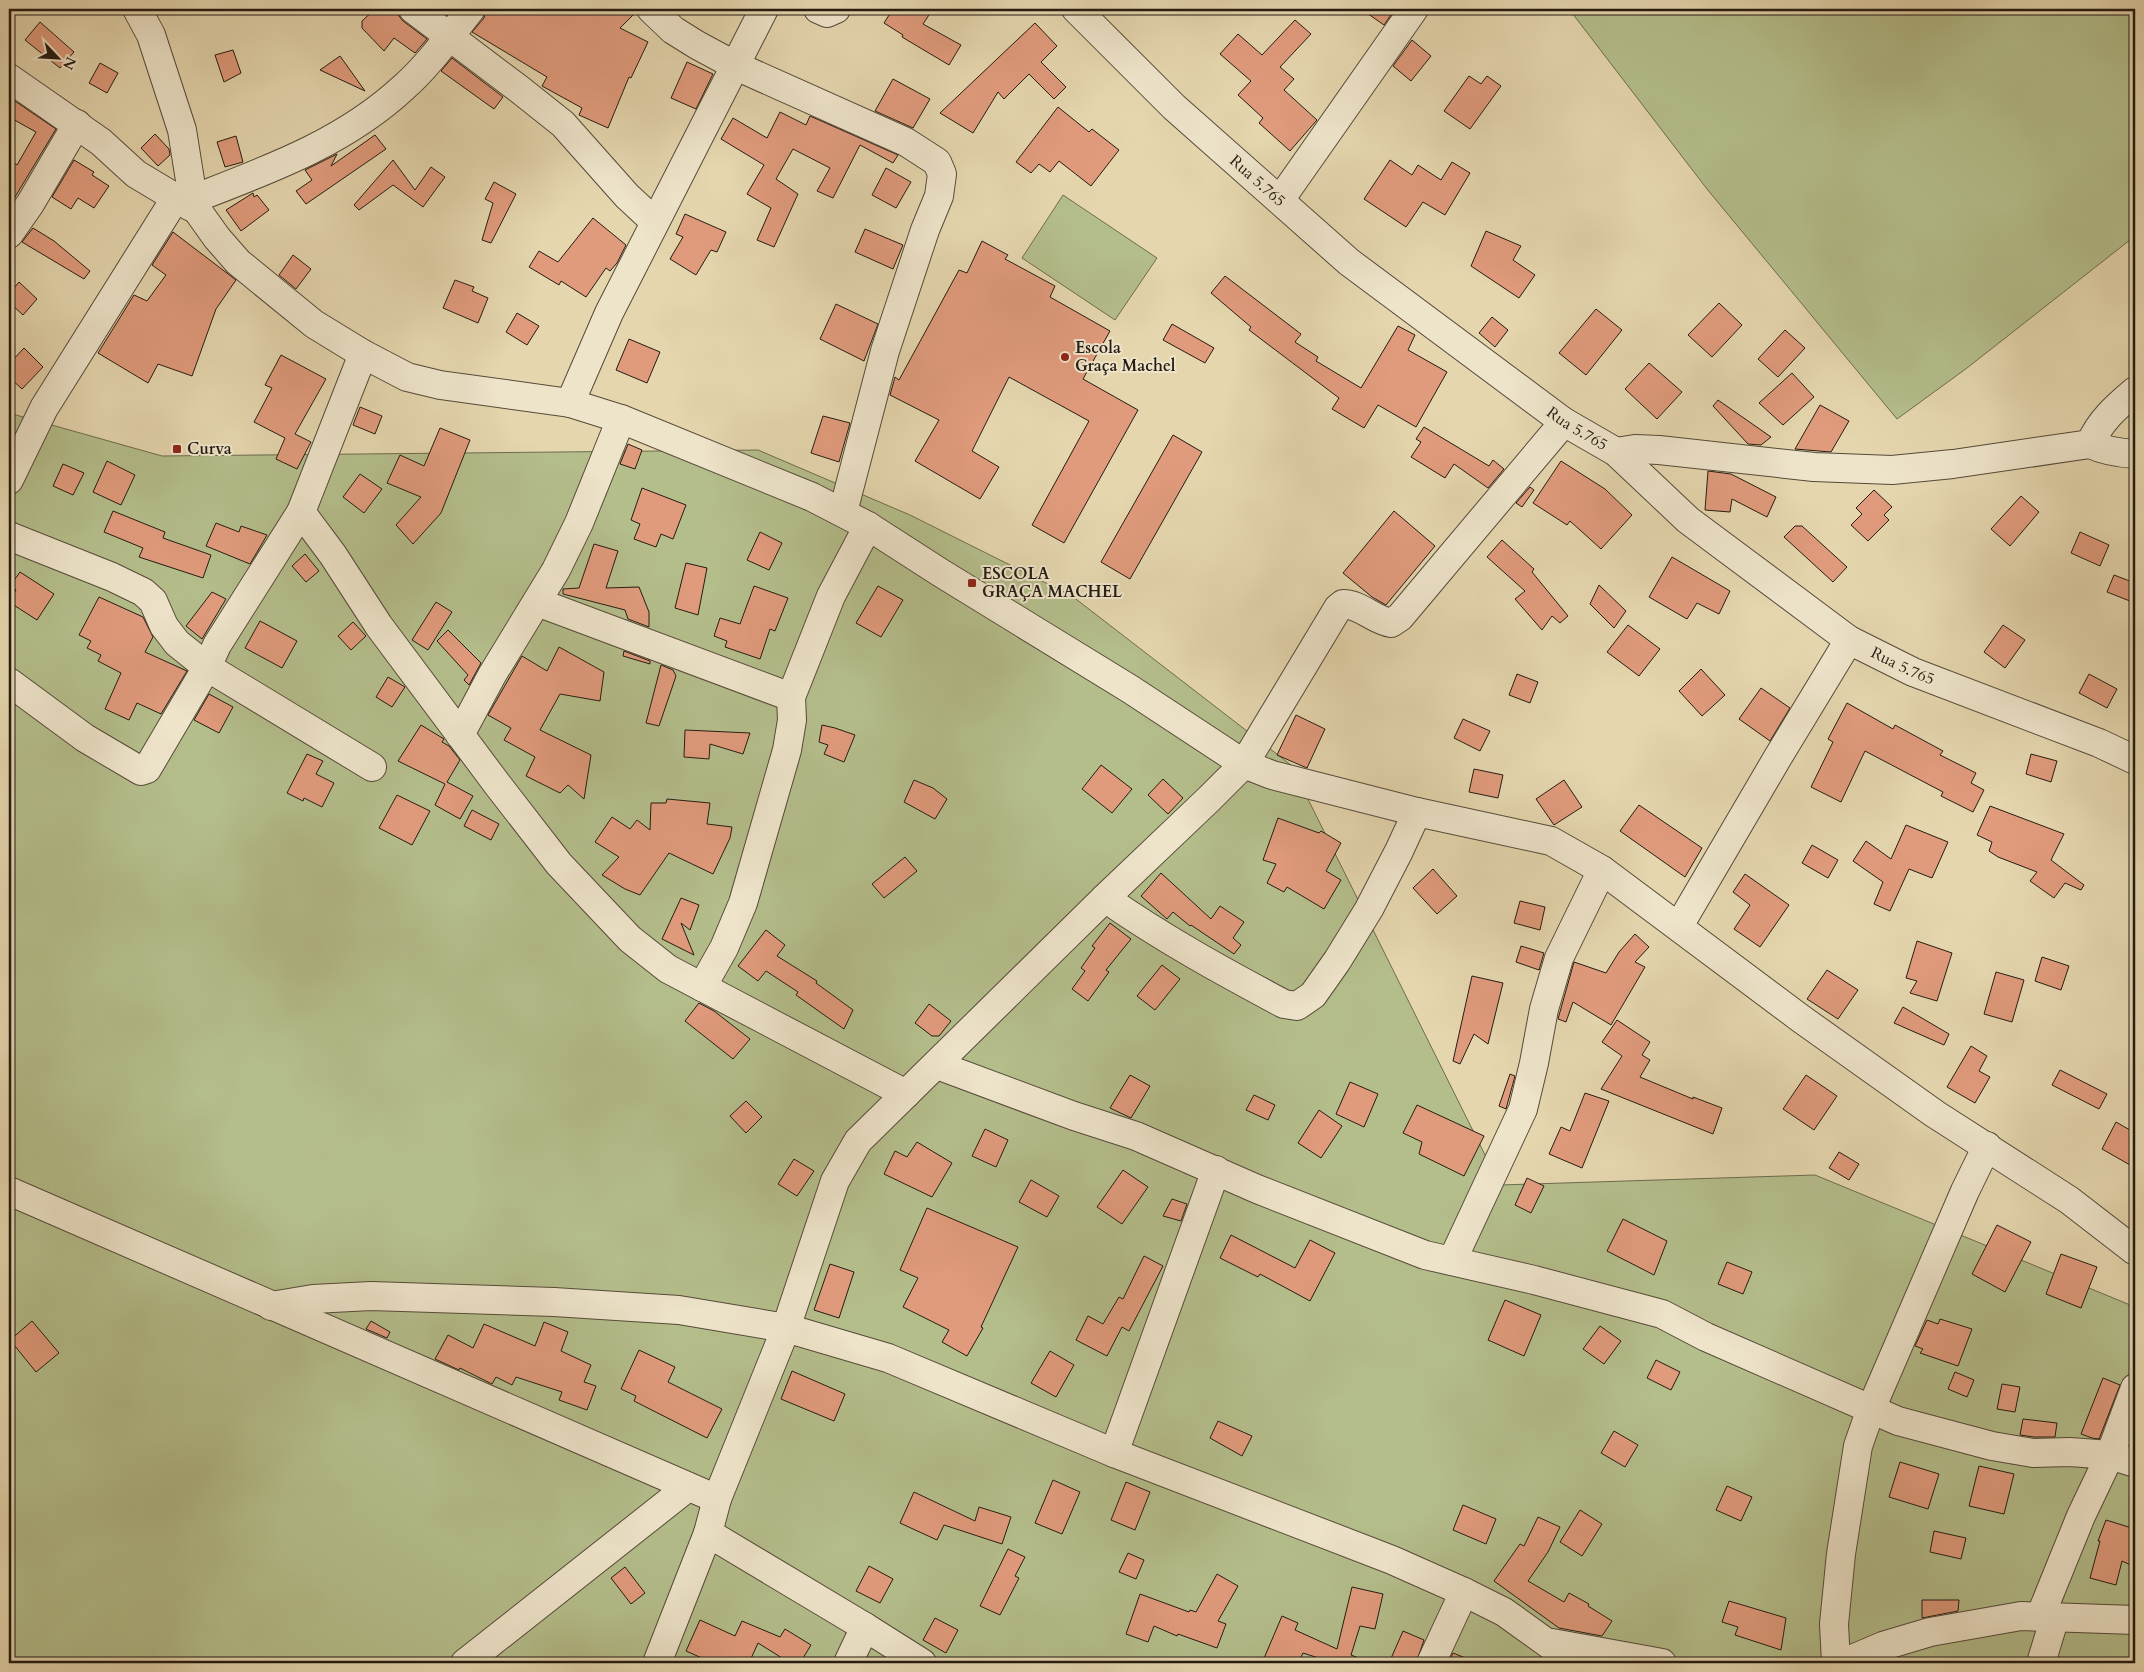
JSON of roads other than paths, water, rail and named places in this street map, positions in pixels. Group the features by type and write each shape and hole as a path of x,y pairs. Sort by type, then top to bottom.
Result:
{"street":[{"path":"137,9 151,35 182,130 188,203"},
{"path":"413,9 563,124 627,196 655,222"},
{"path":"9,480 44,408 188,203 320,147 358,124 405,87 471,9"},
{"path":"651,9 673,30 736,66 906,142 937,162 942,174 939,196 925,230 885,351 843,512"},
{"path":"570,403 609,313 764,9"},
{"path":"818,9 827,13 836,9"},
{"name":"Rua 5.765","path":"1076,9 1174,107 1350,262 1564,422 1616,452 1688,520 1849,640 1913,672 2099,743 2135,760"},
{"path":"1280,200 1414,9"},
{"path":"9,78 77,124 136,174 188,203 238,262 314,324 363,354 407,377 440,385 570,403 621,419 765,476 843,512 1130,689 1244,764 1272,775 1417,812 1551,841 1602,870 1800,1018 1934,1114 1987,1146 2133,1243"},
{"path":"9,234 30,204 77,124"},
{"path":"9,682 84,738 142,771 147,769 207,667 217,645 301,512 363,354"},
{"path":"2090,444 2097,428 2110,413 2135,391"},
{"path":"460,734 492,675 556,570 579,523 621,419"},
{"path":"658,1663 708,1533 717,1499 786,1328 835,1181 858,1141 1244,764 1338,608 1343,604 1350,604 1382,621 1391,623 1400,617 1564,422"},
{"path":"1616,452 1635,449 1659,450 1814,467 1892,470 1953,464 2090,444 2109,452 2135,454"},
{"path":"301,512 333,555 379,626 559,864 630,939 668,968 906,1094"},
{"path":"702,987 724,948 742,903 787,750 792,720 791,697 831,596 868,526"},
{"path":"9,536 112,577 143,592 153,601 164,626 177,643 207,667 372,767"},
{"path":"537,602 791,697"},
{"path":"1679,926 1849,640"},
{"path":"1105,898 1143,924 1206,962 1284,1004 1297,1006 1313,995 1337,960 1369,908 1400,851 1417,812"},
{"path":"1452,1261 1523,1109 1544,1009 1558,958 1602,870"},
{"path":"937,1065 1074,1116 1136,1136 1257,1189 1392,1244 1425,1255 1622,1302 1662,1314 1706,1337 1898,1421 1992,1446 2033,1453 2070,1452 2110,1455 2135,1463"},
{"path":"1836,1663 1834,1624 1841,1554 1858,1446 1871,1409 1965,1191 1987,1146"},
{"path":"1114,1453 1216,1170"},
{"path":"9,1191 717,1499"},
{"path":"271,1306 313,1299 372,1296 554,1302 678,1310 786,1328 888,1358 1114,1453 1392,1560 1504,1612 1548,1642 1574,1663"},
{"path":"2041,1663 2047,1617 2081,1516 2110,1455 2135,1388"},
{"path":"465,1663 688,1487"},
{"path":"708,1533 865,1626 922,1663"},
{"path":"1431,1663 1464,1592"},
{"path":"1843,1663 1883,1646 1930,1632 2021,1616 2135,1620"},
{"path":"848,1663 865,1626"},
{"path":"1548,1642 1662,1663"}],"place":[{"name":"Escola Graça Machel","path":"1065,357"},
{"name":"Curva","path":"177,449"},
{"name":"ESCOLA GRAÇA MACHEL","path":"972,583"}]}
